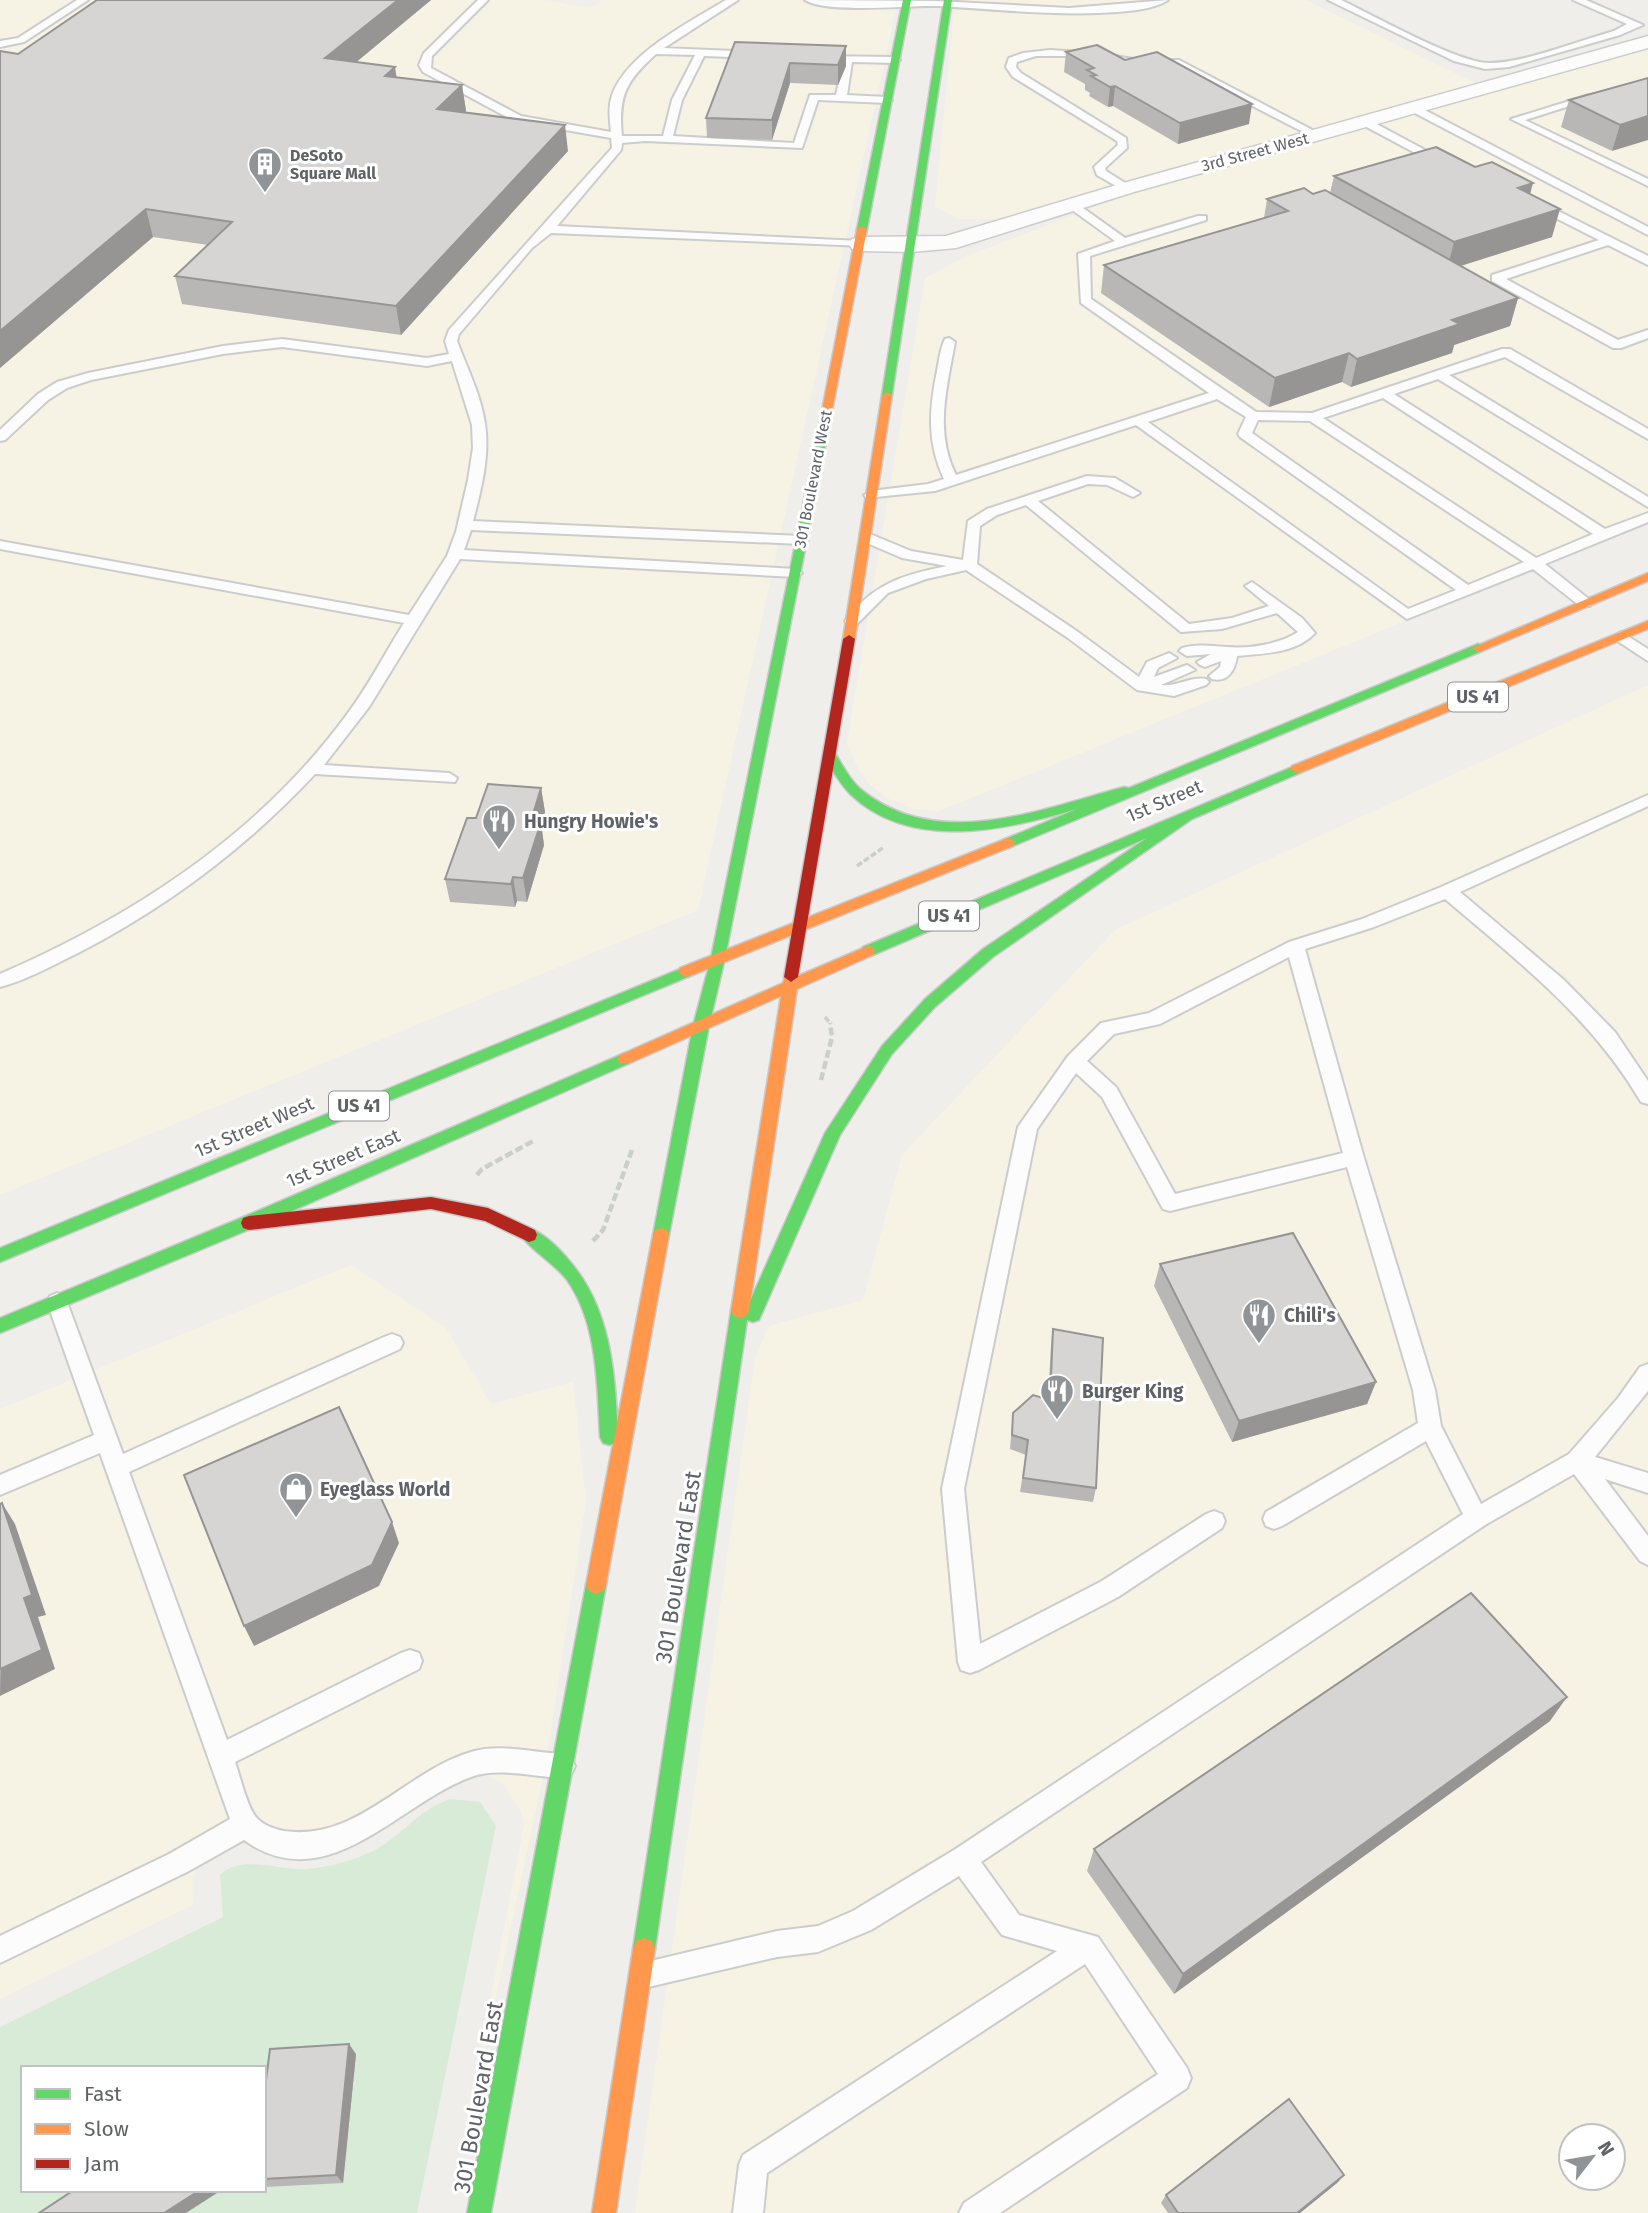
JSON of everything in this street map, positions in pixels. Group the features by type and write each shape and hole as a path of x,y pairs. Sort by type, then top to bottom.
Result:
{"main road":[{"name":"301 Boulevard West","path":"718,958 907,1"},
{"path":"798,928 852,621 948,2"},
{"name":"1st Street","path":"718,958 1150,785 1648,577"},
{"name":"1st Street","path":"701,1026 1198,810 1648,625"},
{"path":"830,756 850,785 873,805 906,821 942,827 1002,823 1150,785"},
{"path":"733,1359 833,1133 887,1050 930,1003 988,953 1198,810"},
{"name":"301 Boulevard East","path":"604,2213 798,928"},
{"name":"301 Boulevard East","path":"479,2213 701,1026 718,958"},
{"name":"1st Street West","path":"0,1255 718,958"},
{"name":"1st Street East","path":"0,1326 247,1223 701,1026"},
{"path":"247,1223 431,1203 459,1205 483,1211 540,1241 561,1261 579,1284 600,1334 614,1496"}],"street":[{"name":"3rd Street West","path":"860,244 948,243 1127,188 1413,108 1640,30"}],"lane":[{"path":"0,44 21,40 83,0"},
{"path":"483,0 427,55 424,65 427,70 518,118 617,138 798,146 814,97 887,100"},
{"path":"0,981 72,949 170,891 261,820 311,769 354,716 456,554 472,496 480,436 476,414 451,341 460,324 613,154 617,138 614,110 617,95 625,79 656,51 733,0"},
{"path":"810,0 842,4 907,1 1096,9 1163,0"},
{"path":"1333,0 1458,59 1485,66 1517,61 1617,33 1640,30"},
{"path":"1578,0 1640,30"},
{"path":"656,51 767,56"},
{"path":"667,139 677,100 701,53"},
{"path":"1127,188 1101,173 1099,167 1123,146 1122,140 1017,75 1012,67 1013,60 1021,55 1038,53 1120,58 1152,65 1175,62 1317,135"},
{"path":"808,57 895,60"},
{"path":"841,98 848,59"},
{"path":"1608,92 1516,119 1648,183"},
{"path":"1413,108 1648,232"},
{"path":"1364,122 1423,153 1459,164"},
{"path":"1521,196 1648,261"},
{"path":"1072,205 1124,242"},
{"path":"1202,218 1084,254 1085,300 1253,416 1313,417 1506,352 1648,435"},
{"path":"548,229 860,244"},
{"path":"1608,241 1496,278 1617,345 1648,334"},
{"path":"949,342 934,433 945,470 952,481"},
{"path":"0,437 51,391 74,381 223,350 282,343 427,362 456,357"},
{"path":"1440,375 1648,503"},
{"path":"1384,393 1604,535"},
{"path":"872,495 930,488 1219,394"},
{"path":"1253,416 1245,434 1467,591"},
{"path":"1313,417 1534,563 1585,603"},
{"path":"1137,421 1407,615 1648,517"},
{"path":"970,566 974,524 992,512 1030,502 1087,480 1110,481 1133,493"},
{"path":"1030,502 1186,629 1208,628 1247,620 1280,607"},
{"path":"463,526 801,540"},
{"path":"865,537 907,555 970,566 1073,635 1142,687 1174,691 1201,682"},
{"path":"0,545 413,620"},
{"path":"456,554 795,572"},
{"path":"852,621 883,590 923,575 970,566"},
{"path":"1187,651 1202,648 1230,652 1289,645 1307,633 1297,621 1252,586"},
{"path":"1621,637 1648,656"},
{"path":"1205,662 1230,652"},
{"path":"1217,676 1227,669 1230,652"},
{"path":"1142,687 1152,664 1169,658"},
{"path":"1142,687 1187,670"},
{"path":"311,769 449,778"},
{"path":"1214,1521 1110,1589 970,1662 953,1489 1028,1127 1075,1061 1108,1028 1153,1018 1294,946 1368,923 1447,891 1648,800"},
{"path":"1447,891 1590,1017 1618,1050 1648,1097"},
{"path":"1294,946 1424,1390 1430,1427 1477,1518"},
{"path":"1075,1061 1109,1092 1170,1203 1354,1158"},
{"path":"57,1302 245,1825 270,1841 300,1847 330,1841 376,1821 442,1778 474,1763 562,1766"},
{"path":"116,1467 392,1343"},
{"path":"638,1976 776,1944 818,1939 862,1921 963,1859 1477,1518 1577,1461 1626,1405 1648,1373"},
{"path":"1274,1519 1430,1427"},
{"path":"0,1485 106,1440"},
{"path":"1577,1461 1648,1483"},
{"path":"1577,1461 1648,1554"},
{"path":"219,1757 410,1661"},
{"path":"0,1950 178,1863 245,1825"},
{"path":"963,1859 1011,1926 1089,1946 1177,2078 974,2213"},
{"path":"748,2213 753,2165 1089,1946"}],"path":[{"path":"853,868 876,855 887,844"},
{"path":"824,1017 830,1020 834,1029 820,1076 825,1085"},
{"path":"589,1244 599,1238 604,1230 634,1146"}],"shaded area":[{"path":"0,0 543,0 585,7 595,6 602,0 898,0 698,910 0,1195"},
{"path":"955,0 1306,0 1477,84 1119,183 1001,219 958,219 935,206"},
{"path":"1648,48 1648,522 937,812 913,808 889,799 870,785 858,768 847,743 925,278 967,256 1135,192"},
{"path":"1648,685 1648,2213 635,2213 755,1359 769,1326 863,1300 902,1155 1115,930"},
{"path":"351,1265 446,1328 491,1404 573,1382 586,1500 545,1768 449,2213 524,1826 521,1812 503,1784 489,1776 451,1774 364,1830 256,1838 226,1844 208,1855 196,1868 192,1884 193,1905 0,1999 0,1409"}],"green space":[{"path":"450,1799 480,1802 496,1826 417,2213 0,2213 0,2027 223,1917 220,1875 229,1869 250,1864 309,1869 351,1860 381,1847 424,1812"}],"building":[{"name":"DeSoto Square Mall","path":"97,0 398,0 325,58 395,67 385,76 462,85 437,109 565,125 396,306 175,276 232,222 146,209 0,331 0,51 18,54"},
{"path":"735,42 846,46 838,65 790,63 772,120 706,118"},
{"path":"1097,45 1125,60 1157,52 1252,104 1180,123 1115,86 1110,87 1091,76 1096,75 1087,70 1094,68 1066,52"},
{"path":"1648,78 1648,116 1620,125 1569,100"},
{"path":"1436,147 1475,167 1492,162 1533,183 1518,188 1560,209 1454,242 1334,176"},
{"path":"1304,188 1313,194 1325,190 1518,298 1452,320 1460,324 1357,359 1349,353 1275,378 1104,265 1288,211 1267,199"},
{"path":"488,784 541,788 531,821 541,822 523,878 513,877 511,884 445,879 467,818 476,818"},
{"name":"Chili's","path":"1293,1233 1376,1382 1239,1421 1160,1264"},
{"name":"Burger King","path":"1053,1329 1103,1338 1096,1488 1023,1478 1028,1440 1012,1435 1013,1413 1033,1395 1050,1400"},
{"name":"Eyeglass World","path":"339,1407 392,1522 372,1565 244,1626 184,1475"},
{"path":"2,1503 32,1595 24,1598 42,1650 0,1669 0,1504"},
{"path":"1471,1593 1567,1697 1183,1974 1094,1849"},
{"path":"349,2044 336,2175 266,2179 266,2080 270,2049"},
{"path":"1289,2099 1344,2175 1297,2213 1178,2213 1166,2195"},
{"path":"71,2192 197,2192 164,2213 39,2213"}],"traffic: fast":[{"path":"862,229 907,0"},
{"path":"887,395 948,0"},
{"path":"661,1235 701,1026 718,958 822,437"},
{"path":"1008,843 1478,648"},
{"path":"830,756 859,795 888,814 920,824 954,827 988,825 1024,819 1124,791"},
{"path":"868,951 1297,769"},
{"path":"753,1315 833,1133 887,1050 930,1003 988,953 1186,818"},
{"path":"0,1255 685,972"},
{"path":"0,1326 247,1223 625,1059"},
{"path":"529,1235 554,1254 573,1275 596,1324 602,1351 609,1437"},
{"path":"644,1949 740,1311"},
{"path":"479,2213 596,1585"}],"traffic: slow":[{"path":"822,437 862,229"},
{"path":"849,639 887,395"},
{"path":"1478,648 1648,577"},
{"path":"1297,769 1648,625"},
{"path":"685,972 1008,843"},
{"path":"625,1059 868,951"},
{"path":"740,1311 791,977"},
{"path":"596,1585 661,1235"},
{"path":"604,2213 644,1949"}],"traffic: jam":[{"path":"791,977 849,639"},
{"path":"249,1223 431,1203 488,1215 529,1235"}],"place":[{"name":"DeSoto Square Mall","path":"265,194"},
{"name":"Hungry Howie's","path":"499,851"},
{"name":"Chili's","path":"1259,1345"},
{"name":"Burger King","path":"1057,1421"},
{"name":"Eyeglass World","path":"296,1519"}]}
